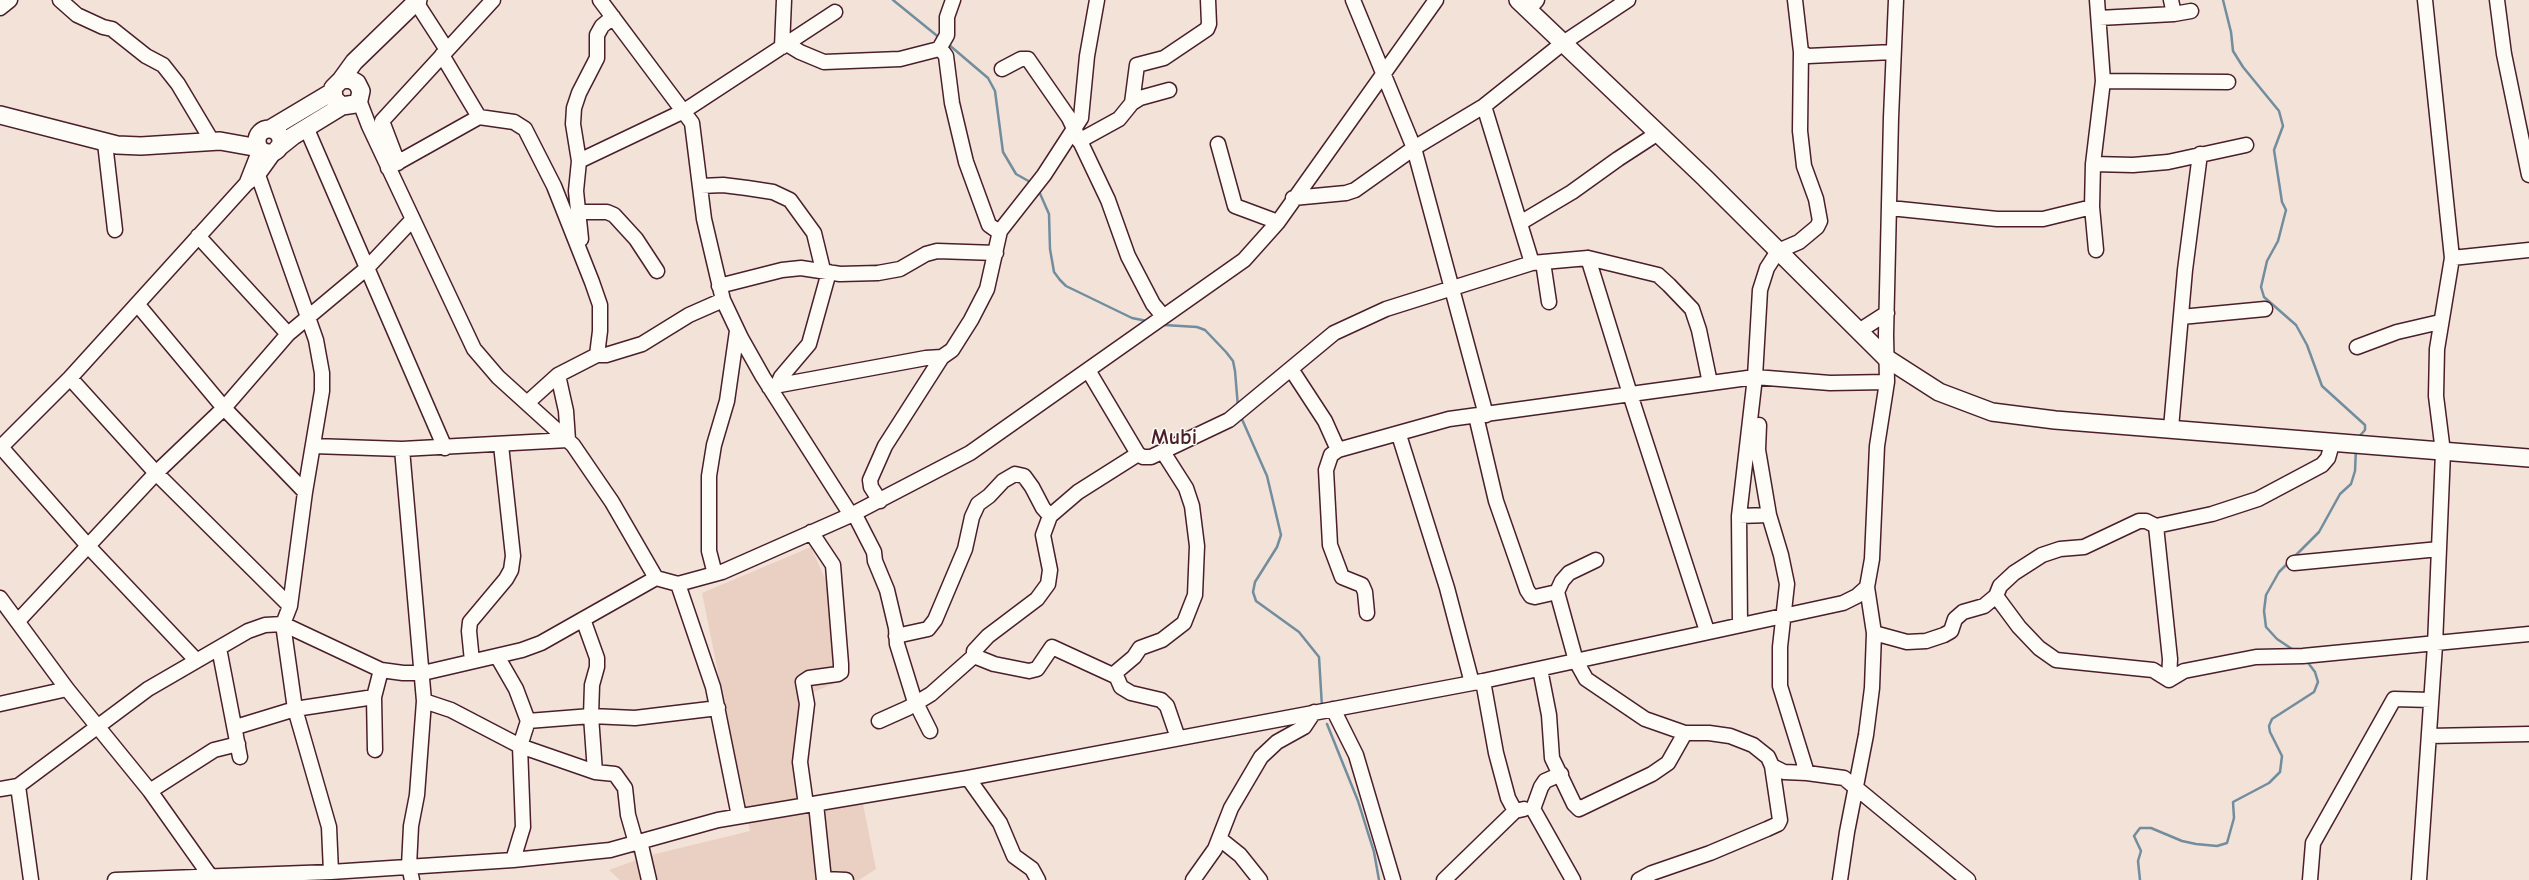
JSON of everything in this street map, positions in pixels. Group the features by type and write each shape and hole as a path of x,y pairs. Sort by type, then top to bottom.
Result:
{"main road":[{"path":"352,101 334,99 337,86 354,62 417,1"},
{"path":"1528,3 1563,44 1658,134 1886,358 1909,375 1939,392 1992,412 2055,420 2171,428 2369,447 2529,458"},
{"path":"0,115 105,143 141,146 216,141 268,149 352,101 370,48"},
{"path":"216,141 228,137 268,130 350,79 357,83 352,101"},
{"path":"268,130 279,136 268,149"}],"street":[{"path":"0,8 10,0"},
{"path":"60,0 77,15 103,28 112,29 146,56 163,65 178,84 216,141"},
{"path":"494,0 382,120 393,166 413,218 474,349 498,377 568,440 612,502 656,578"},
{"path":"600,0 692,123 695,134 704,219 723,300 737,331 853,514 874,552 875,561 887,590 896,636 896,644 917,704 930,731"},
{"path":"784,0 785,46"},
{"path":"953,0 947,17 942,43 946,56 952,103 966,162 989,225 1000,232"},
{"path":"880,500 870,487 870,480 875,468 885,446 942,358 952,350 987,289 1000,232 1077,136 1084,100 1087,56 1097,0"},
{"path":"1132,103 1137,65 1164,58 1207,29 1209,24 1208,0"},
{"path":"1353,0 1384,72 1414,148 1453,289 1481,415 1496,501 1527,590 1531,596 1535,597 1557,592"},
{"path":"0,789 18,786 148,689 248,631 265,624 283,624 381,670 422,673 497,656 541,643 656,578 678,584 715,574 853,514 970,453 1163,316 1232,270 1255,249 1278,222 1293,198 1436,0"},
{"path":"1293,198 1346,193 1356,190 1414,148 1484,106 1563,44 1628,0"},
{"path":"1740,624 1739,516 1755,377 1760,290 1767,268 1778,251 1799,242 1817,227 1820,221 1818,204 1804,166 1800,131 1801,52 1795,0"},
{"path":"1840,880 1847,832 1857,789 1872,688 1874,633 1867,587 1872,559 1877,446 1887,382 1886,358 1893,52 1896,0"},
{"path":"2096,250 2092,206 2093,164 2103,81 2097,0"},
{"path":"2171,0 2174,14"},
{"path":"2419,880 2435,645 2443,452 2436,396 2440,322 2452,258 2425,0"},
{"path":"2497,0 2504,54 2529,175"},
{"path":"417,1 479,117"},
{"path":"2099,18 2174,14 2191,11"},
{"path":"579,161 684,111 835,12"},
{"path":"584,257 576,191 579,161 573,124 574,108 578,93 597,58 597,35 602,26 613,17"},
{"path":"785,46 824,62 900,59 942,43"},
{"path":"1801,52 1808,56 1893,52"},
{"path":"1002,69 1021,59 1028,59 1069,118 1108,200 1128,256 1148,295 1163,316"},
{"path":"2103,81 2228,82"},
{"path":"1077,136 1119,119 1132,103 1140,98 1169,90"},
{"path":"352,101 393,166"},
{"path":"1484,106 1520,223 1538,263 1549,302"},
{"path":"393,166 479,117 514,122 525,130 554,186 584,257 600,306 600,331 597,355"},
{"path":"306,127 445,448"},
{"path":"1520,223 1572,192 1618,159 1658,134"},
{"path":"105,143 115,230"},
{"path":"1218,144 1235,206 1278,222"},
{"path":"2093,164 2133,165 2168,162 2246,145"},
{"path":"246,184 258,176 268,149"},
{"path":"196,660 89,547 0,447 70,378 138,305 246,184 268,149"},
{"path":"2171,428 2181,317 2200,154"},
{"path":"258,176 309,319 322,373 322,391 305,492 290,606 283,624 295,709 329,827 331,872"},
{"path":"701,186 723,185 773,192 790,200 814,233 826,271 809,344 773,386"},
{"path":"1890,208 1997,219 2043,220 2092,206"},
{"path":"579,212 607,212 614,215 636,238 657,271"},
{"path":"18,621 89,547 156,473 224,408 288,334 309,319 367,268 413,218"},
{"path":"198,236 288,334"},
{"path":"2452,258 2529,250"},
{"path":"720,286 782,270 801,268 840,274 878,274 900,269 926,254 937,251 996,253"},
{"path":"1088,370 1138,454 1143,457 1151,457 1228,420 1250,405 1334,333 1386,309 1538,263 1588,258 1658,275 1669,285 1692,309 1699,330 1710,383"},
{"path":"1588,258 1630,394 1707,631"},
{"path":"527,403 558,375 597,355 606,355 642,344 689,315 723,300"},
{"path":"138,305 224,408 305,492"},
{"path":"2181,317 2265,309"},
{"path":"1859,331 1887,312"},
{"path":"2357,347 2397,332 2440,322"},
{"path":"715,574 710,551 709,476 714,445 729,393 737,331"},
{"path":"773,386 926,358 942,358"},
{"path":"1291,369 1325,421 1338,450"},
{"path":"558,375 566,411 568,440"},
{"path":"1367,613 1365,592 1362,585 1342,577 1330,545 1326,470 1331,456 1338,450 1399,435 1449,419 1755,377 1830,383 1887,382"},
{"path":"70,378 156,473 290,606"},
{"path":"1760,408 1758,450 1769,515 1781,555 1787,584 1780,647 1780,686 1807,772"},
{"path":"1399,435 1477,682 1508,798 1515,811"},
{"path":"313,446 402,449 445,448 501,445 516,442 568,440"},
{"path":"1874,633 1907,642 1926,641 1951,631 1955,618 1963,612 1984,606 1996,596 2000,586 2014,573 2042,555 2060,549 2084,547 2139,521 2146,521 2156,526 2212,514 2258,499 2280,489 2322,465 2328,458 2335,444"},
{"path":"472,661 469,631 470,622 506,579 511,570 513,556 501,445"},
{"path":"402,449 424,701 409,866 412,880"},
{"path":"1115,676 1115,673 1134,657 1140,648 1162,640 1184,623 1195,594 1197,546 1192,506 1186,488 1163,452"},
{"path":"879,721 917,704 932,694 974,656 974,651 988,636 1037,599 1048,584 1050,570 1043,534 1050,516 1078,492 1138,454"},
{"path":"896,636 928,629 935,620 965,549 972,518 978,504 989,496 1003,481 1015,474 1024,476 1032,487 1043,508 1050,516"},
{"path":"1739,516 1769,515"},
{"path":"2156,526 2170,659 2169,680"},
{"path":"811,532 833,565 841,672 838,674 809,678 804,682 807,704 800,762 811,805 824,880 846,880"},
{"path":"2294,563 2439,549"},
{"path":"1596,560 1569,573 1562,581 1557,592 1576,661 1586,679 1645,719 1686,733 1723,735 1753,745 1768,757 1772,766 1780,820 1778,824 1710,853 1652,873 1639,880"},
{"path":"678,584 713,687 739,816"},
{"path":"115,880 213,879 578,855 638,842 739,816 968,778 1540,669 1707,631 1843,603 1857,596 1867,587"},
{"path":"1996,596 2034,643 2056,660 2153,670 2169,680"},
{"path":"0,598 67,689 150,791 213,879"},
{"path":"583,619 597,658 597,667 592,685 591,716 595,772"},
{"path":"2169,680 2184,671 2256,656 2303,656 2435,645 2529,634"},
{"path":"974,656 994,664 1029,671 1037,669 1052,647 1115,676 1121,687 1130,693 1161,700 1167,706 1178,738"},
{"path":"150,791 214,750 239,751 236,727 219,648"},
{"path":"497,656 516,689 528,721 520,746 523,828 513,860"},
{"path":"1540,669 1549,715 1552,758 1561,774 1574,804 1579,809 1652,774 1668,763 1686,733"},
{"path":"375,750 374,697 381,670"},
{"path":"0,704 67,689"},
{"path":"236,727 295,709 374,697"},
{"path":"2310,880 2313,843 2394,699 2431,700"},
{"path":"424,701 451,710 520,746 595,772 615,774 625,788 628,815 638,842 649,880"},
{"path":"528,721 591,716 635,718 718,708"},
{"path":"1333,709 1356,755 1393,880"},
{"path":"1193,880 1220,839 1231,808 1261,757 1276,742 1304,726 1314,712"},
{"path":"2429,736 2529,734"},
{"path":"1772,766 1784,772 1807,772 1844,778 1968,880"},
{"path":"1561,774 1545,781 1541,787 1533,809 1573,880"},
{"path":"968,778 1000,823 1014,856 1032,869 1038,880"},
{"path":"18,786 31,880"},
{"path":"1444,880 1515,811 1533,809"},
{"path":"1220,839 1240,855 1260,880"}],"shaded area":[{"path":"811,547 827,583 838,682 801,697 800,799 861,794 876,869 859,880 620,880 609,870 647,856 750,831 702,593"}],"waterway":[{"path":"893,0 941,39"},
{"path":"2223,0 2231,32 2233,51 2243,67 2279,111 2283,126 2274,150 2282,202 2286,210 2278,241 2267,261 2261,287 2264,297 2296,325 2307,345 2322,386 2365,425 2365,430 2357,439"},
{"path":"948,44 988,78 995,91 1003,152 1016,174 1032,183"},
{"path":"1038,189 1049,214 1050,249 1054,272 1060,280 1066,286 1132,318 1147,321"},
{"path":"1164,325 1197,327 1205,330 1226,352 1233,361 1238,407"},
{"path":"1241,417 1267,476 1281,535 1277,547 1255,582 1253,592 1256,601 1299,632 1319,657 1322,707"},
{"path":"2295,651 2277,639 2266,627 2264,611 2266,595 2279,572 2319,532 2340,494 2351,484 2355,471 2356,449"},
{"path":"2140,880 2138,861 2141,851 2134,836 2140,828 2151,828 2182,841 2196,844 2217,846 2227,843 2234,818 2233,802 2269,783 2280,772 2282,756 2270,732 2269,726 2272,719 2314,692 2318,682 2315,672 2306,660"},
{"path":"1327,724 1358,801 1374,852 1379,880"}],"district":[{"name":"Mubi","path":"1174,438"}]}
